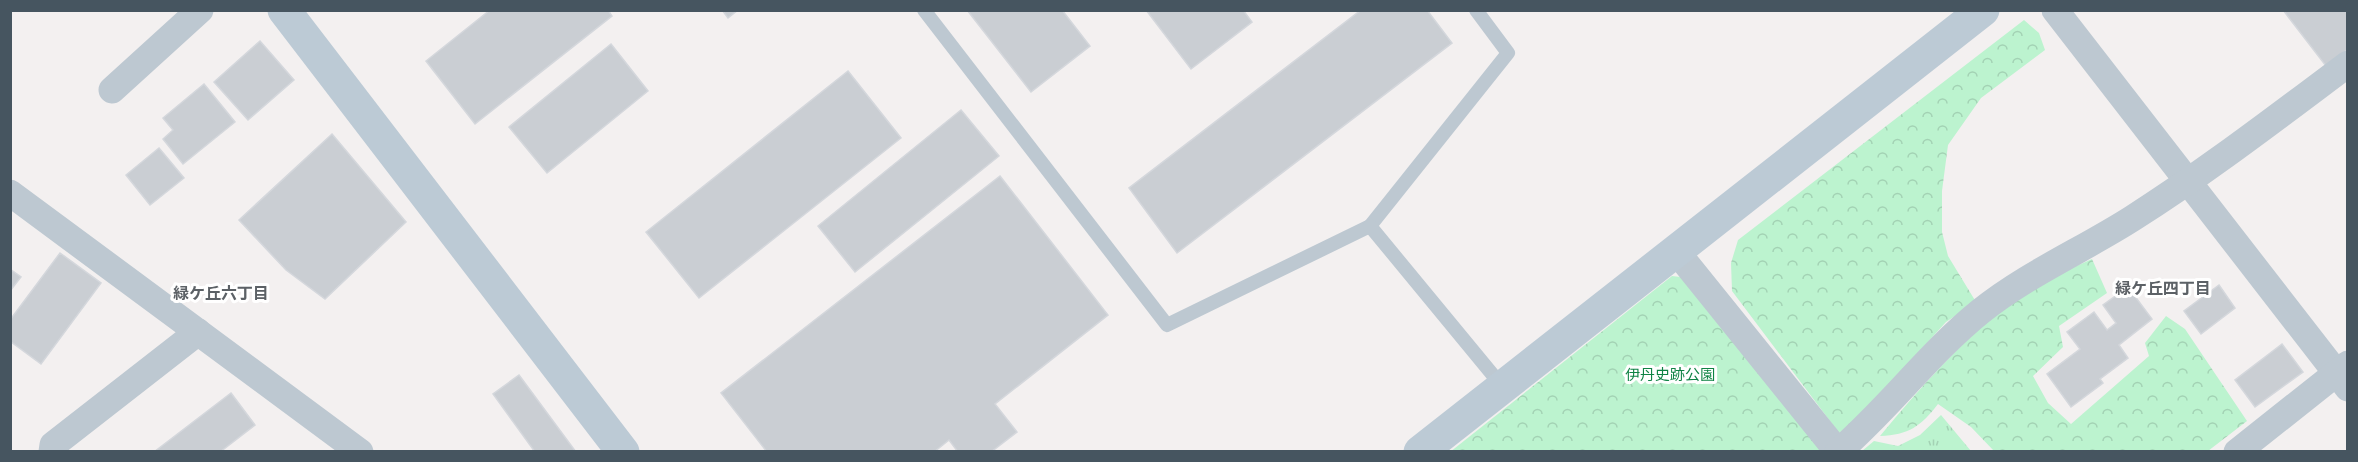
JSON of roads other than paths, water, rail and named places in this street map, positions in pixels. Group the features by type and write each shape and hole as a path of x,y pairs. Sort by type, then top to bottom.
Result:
{"street":[{"path":"112,90 200,10"},
{"path":"284,10 623,452"},
{"path":"1420,452 1983,10"},
{"path":"2055,10 2189,183 2344,375 2237,452"},
{"path":"1676,250 1838,452 1866,428 1952,335 1983,309 2027,279 2106,235 2189,183 2348,64"},
{"path":"15,206 198,332 360,452"},
{"path":"52,452 53,445 198,332"}],"lane":[{"path":"924,10 1167,324 1370,226 1508,53 1476,10"},
{"path":"1370,226 1502,387"}],"district":[{"name":"緑ケ丘四丁目","path":"2163,288"},
{"name":"緑ケ丘六丁目","path":"221,293"}],"park label":[{"name":"伊丹史跡公園","path":"1670,375"}]}
